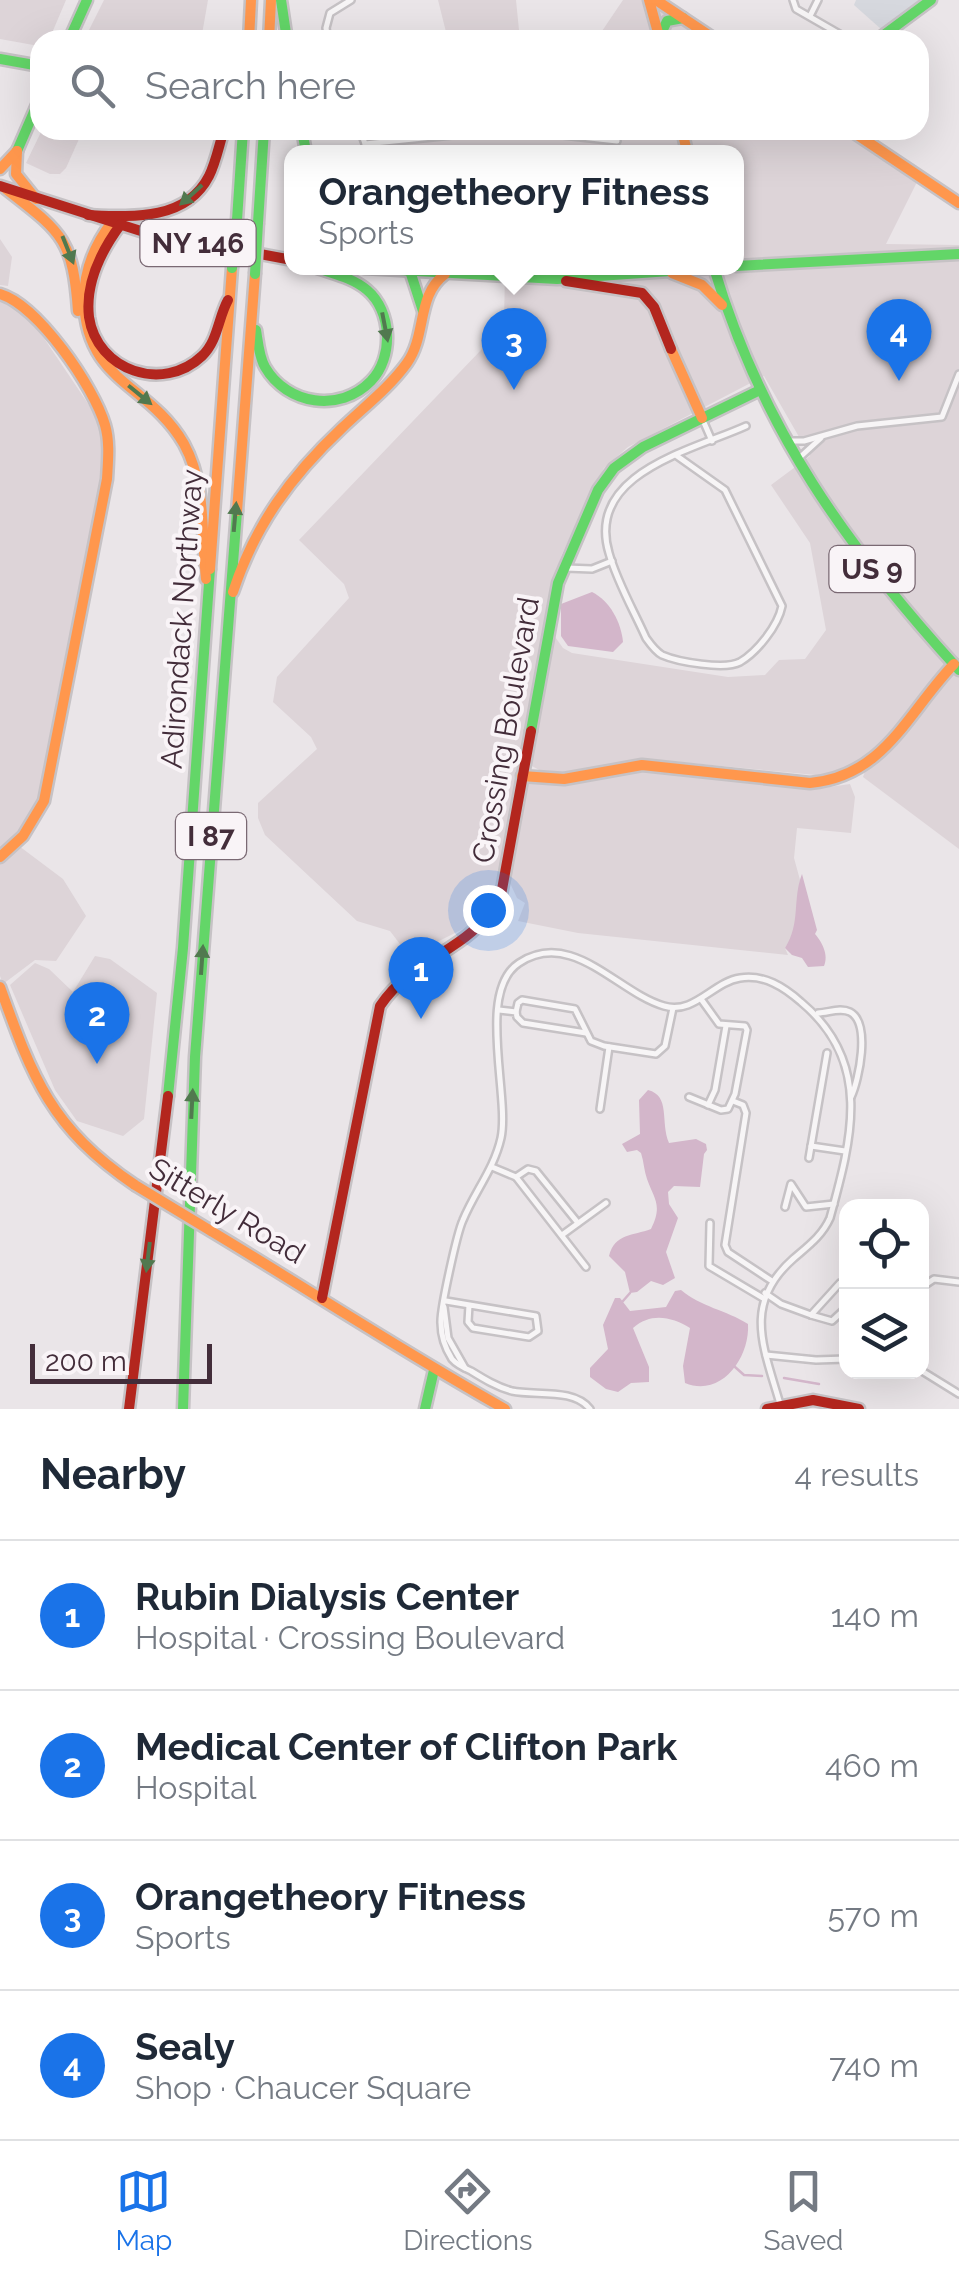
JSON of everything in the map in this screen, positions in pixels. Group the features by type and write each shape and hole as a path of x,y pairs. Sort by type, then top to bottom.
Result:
{"main road":[{"path":"73,30 87,0"},
{"path":"250,30 252,0"},
{"path":"270,30 271,0"},
{"path":"280,0 285,30"},
{"path":"648,0 657,30"},
{"path":"656,0 701,30"},
{"path":"890,30 931,0"},
{"path":"663,30 667,21 683,18"},
{"path":"0,59 30,64"},
{"path":"0,169 17,151 30,121"},
{"path":"88,215 144,217 181,204 200,189 209,175 221,140"},
{"name":"Adirondack Northway","path":"129,1409 170,1084 242,140"},
{"name":"Adirondack Northway","path":"183,1409 194,1058 263,140"},
{"path":"865,140 959,203"},
{"path":"17,151 16,174 37,200"},
{"path":"3,188 53,224 68,242 74,260 80,326 97,358 162,415 182,441 192,461 203,508 209,598"},
{"name":"NY 146","path":"3,188 116,223 244,254 284,259"},
{"path":"86,337 83,320 88,272 102,237 116,223"},
{"path":"116,223 97,260 90,314 97,342 122,366 151,376 188,366 212,344 222,309 230,298"},
{"path":"744,266 959,254"},
{"path":"254,286 256,341 268,376 280,390 302,400 339,400 362,388 384,362 389,340 386,322 367,290 337,275"},
{"path":"411,275 424,314"},
{"path":"226,614 244,553 262,516 295,475 407,364 418,345 430,286 445,275"},
{"path":"474,275 600,275"},
{"path":"678,275 702,284 724,308"},
{"name":"US 9","path":"715,275 724,308 786,441 862,556 956,667"},
{"path":"557,278 642,293 654,307 702,418"},
{"path":"0,294 28,308 76,374 103,418 108,452 107,478 44,801 24,836 0,857"},
{"name":"Crossing Boulevard","path":"322,1298 380,1006 407,971 471,934 491,913 506,875 549,627 564,567 606,476 643,447 760,390"},
{"path":"522,776 564,779 642,765 810,783 836,781 873,761 921,699 956,667"},
{"name":"Sitterly Road","path":"0,987 36,1084 55,1116 92,1156 434,1370 504,1409"},
{"path":"425,1409 434,1370"},
{"path":"767,1409 820,1400 859,1409"}],"street":[{"path":"327,30 326,20 337,7 351,0"},
{"path":"793,0 794,6 833,30"},
{"path":"810,16 818,0"},
{"path":"364,140 365,144 404,140"},
{"path":"609,140 618,141"},
{"path":"786,441 857,426 942,418 959,374"},
{"path":"702,418 712,441"},
{"path":"677,456 719,483 779,596 782,606 776,623 740,662 687,662 663,655 646,638 612,562 606,531 619,492 635,474 746,426"},
{"path":"798,459 824,436"},
{"path":"564,567 592,569 612,562"},
{"path":"590,1409 576,1398 500,1387 465,1368 448,1338 445,1304 464,1218 492,1167 503,1120 497,1061 503,985 514,966 525,959 551,954 600,968 642,996 673,1008 701,999 732,980 752,977 784,988 815,1013 842,1050 850,1077 850,1098 834,1204 822,1234 772,1281 764,1296 762,1337 780,1404"},
{"path":"701,999 715,1021 726,1026"},
{"path":"516,1012 522,1000 573,1008 591,1041 658,1053 666,1043 673,1008"},
{"path":"499,1010 516,1012 523,1022 586,1033"},
{"path":"815,1013 844,1010 859,1020 859,1070 850,1098"},
{"path":"688,1097 726,1110 732,1101 747,1029 729,1023 726,1026"},
{"path":"708,1104 715,1090 726,1026"},
{"path":"600,1109 609,1047"},
{"path":"809,1158 826,1053"},
{"path":"732,1101 744,1105 746,1113 724,1245 728,1252 772,1281"},
{"path":"811,1146 844,1151"},
{"path":"492,1167 516,1177 586,1266"},
{"path":"516,1177 528,1169 536,1171 578,1223"},
{"path":"785,1207 791,1184 806,1207 834,1204"},
{"path":"562,1235 606,1203"},
{"path":"710,1223 709,1266 781,1304 832,1321 839,1314"},
{"path":"929,1283 959,1282"},
{"path":"811,1315 839,1284"},
{"path":"445,1304 469,1305 536,1316 538,1331 529,1337 473,1328 468,1322 469,1305"},
{"path":"766,1355 839,1360"},
{"path":"929,1375 959,1394"}],"shaded area":[{"path":"0,0 66,0 53,30 30,30 30,44 0,39"},
{"path":"104,0 208,0 203,30 89,30"},
{"path":"438,0 516,0 519,30 446,30"},
{"path":"623,0 650,0 696,30 603,30"},
{"path":"856,0 920,0 881,29 854,5"},
{"path":"37,140 79,140 60,174 50,174 26,163"},
{"path":"369,140 858,140 917,182 886,244 959,245 959,849 863,777 871,755 856,767 826,776 648,759 564,772 543,772 530,765 553,634 572,653 728,677 765,675 779,660 805,659 826,630 810,543 771,485 810,456 764,376 628,447 604,468 562,554 551,587 495,892 485,913 469,926 409,956 390,931 357,921 265,835 258,818 258,803 317,749 311,737 273,702 277,677 349,598 344,584 299,540 504,326 505,275 744,275 744,145 371,145"},
{"path":"0,239 12,257 8,286 0,285"},
{"path":"0,300 11,302 29,316 95,414 103,442 103,477 37,807 16,838 0,851"},
{"path":"592,592 614,613 620,627 623,642 613,652 568,646 561,636 561,604"},
{"path":"637,769 822,788 850,784 855,797 851,833 797,828 794,858 800,880 794,934 785,948 788,955 578,933 518,921 525,903 517,898 509,881 526,783 589,779"},
{"path":"19,846 63,879 86,916 56,961 35,960 3,984 0,861"},
{"path":"802,874 815,934 825,953 824,966 808,967 802,958 785,948 793,930"},
{"path":"95,956 110,959 157,993 144,1119 123,1136 77,1121 55,1090 10,985 35,963 49,969 73,992"},
{"path":"648,1090 660,1098 669,1143 696,1139 706,1144 707,1150 700,1187 674,1186 668,1192 669,1204 678,1218 666,1252 675,1278 663,1285 651,1281 630,1293 625,1272 609,1256 620,1239 651,1229 656,1214 641,1153 627,1152 622,1144 640,1134 639,1100"},
{"path":"681,1290 748,1324 744,1350 731,1372 710,1385 685,1383 683,1366 690,1328 669,1319 654,1318 633,1328 649,1367 649,1382 631,1383 618,1392 606,1389 590,1377 590,1368 608,1349 603,1325 615,1298 620,1298 630,1311 666,1307 675,1291"}],"waterway":[{"path":"623,1301 630,1293"},
{"path":"735,1367 744,1375 762,1376"},
{"path":"784,1378 819,1384"}],"traffic: fast":[{"path":"74,30 87,0"},
{"path":"281,0 286,30"},
{"path":"890,30 931,0"},
{"path":"663,30 667,21 683,18"},
{"path":"0,59 30,64"},
{"path":"17,151 30,121"},
{"path":"237,220 242,140"},
{"path":"258,223 263,140"},
{"path":"304,140 305,145"},
{"path":"232,268 237,220"},
{"path":"255,274 258,223"},
{"path":"744,266 959,254"},
{"path":"256,330 265,367 286,390 300,397 330,401 358,391 371,381 384,360 385,322 367,290 337,275"},
{"path":"411,275 423,311"},
{"path":"487,275 557,279 613,275"},
{"path":"716,275 757,381 812,483 880,578 959,670"},
{"path":"531,731 558,583 598,490 614,468 643,447 760,390"},
{"path":"183,1409 195,1057 237,511"},
{"path":"168,1096 183,948 210,569"},
{"path":"425,1409 434,1370"}],"traffic: slow":[{"path":"250,30 251,0"},
{"path":"270,30 271,0"},
{"path":"649,0 657,30"},
{"path":"656,0 701,30"},
{"path":"684,140 685,145"},
{"path":"865,140 959,203"},
{"path":"17,151 16,174 36,199"},
{"path":"0,169 17,151"},
{"path":"6,189 61,239 72,267 78,311"},
{"path":"112,222 88,268 84,300 87,328 107,366 154,407 184,444 200,493 206,579"},
{"path":"210,569 232,268"},
{"path":"237,511 255,274"},
{"path":"233,592 252,545 291,483 407,363 430,293 444,275"},
{"path":"677,275 702,285 722,305"},
{"path":"0,294 31,314 63,349 99,409 107,431 108,452 107,479 44,801 23,836 0,857"},
{"path":"671,349 702,418"},
{"path":"522,776 564,779 642,765 810,783 836,778 876,755 954,664"},
{"path":"0,987 23,1049 48,1099 83,1143 135,1185"},
{"path":"135,1185 211,1231"},
{"path":"211,1231 505,1409"}],"traffic: jam":[{"path":"88,215 156,213 187,201 209,176 221,140"},
{"path":"0,186 144,232 284,258"},
{"path":"121,224 96,268 88,304 95,336 118,363 151,374 186,367 202,356 211,343 228,300"},
{"path":"566,281 642,293 654,307 671,349"},
{"path":"322,1298 380,1006 410,974 474,930 501,895 531,731"},
{"path":"129,1409 168,1096"},
{"path":"767,1409 813,1400 859,1409"}],"place":[{"name":"Sealy","path":"899,381"},
{"name":"Orangetheory Fitness","path":"514,390"},
{"name":"Rubin Dialysis Center","path":"421,1019"},
{"name":"Medical Center of Clifton Park","path":"97,1064"}]}
